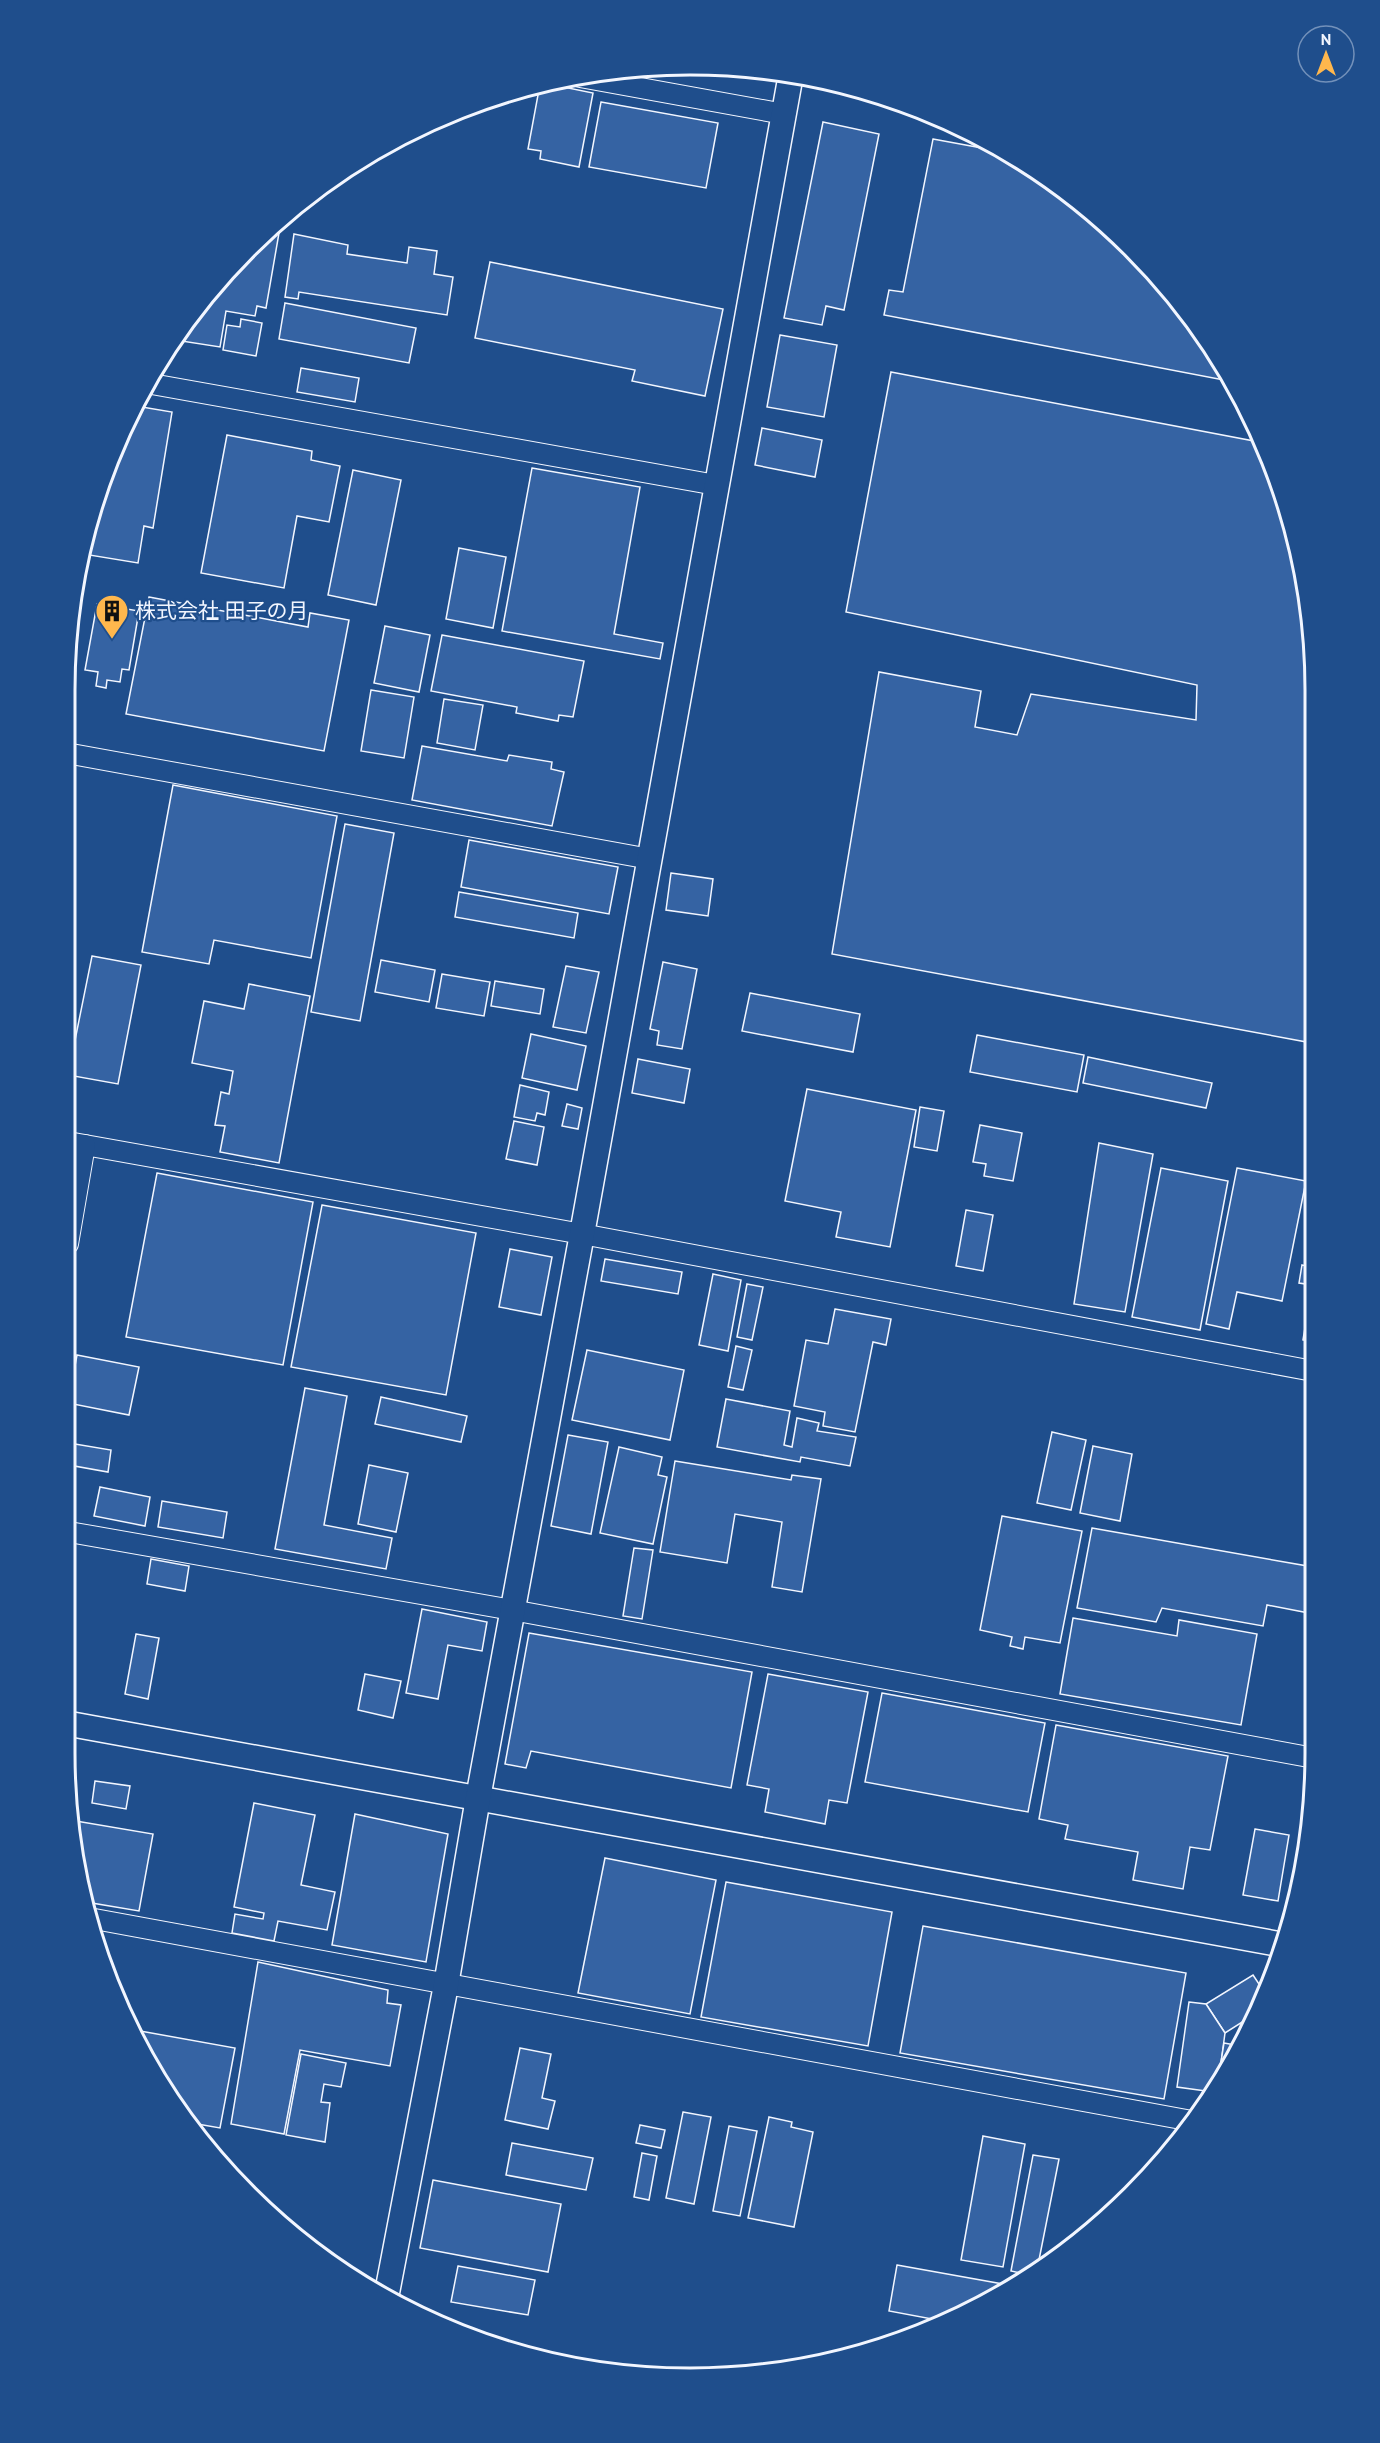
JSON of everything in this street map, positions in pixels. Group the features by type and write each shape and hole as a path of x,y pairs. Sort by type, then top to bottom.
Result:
{"street":[{"path":"603,81 784,114"},
{"path":"388,2289 447,1985 478,1798 789,83"},
{"path":"156,385 716,485"},
{"path":"75,755 650,859"},
{"path":"76,1143 582,1234 1305,1370"},
{"path":"75,1533 512,1610 1305,1756"},
{"path":"75,1725 1274,1944"},
{"path":"98,1920 1183,2119"}],"building":[{"path":"567,88 593,93 579,167 540,159 541,151 528,149 538,94"},
{"path":"601,102 718,123 706,188 589,167"},
{"path":"823,122 879,134 844,310 826,306 822,325 784,318"},
{"path":"933,139 980,148 1032,179 1064,202 1125,255 1178,316 1221,379 884,315 889,290 903,292"},
{"path":"279,233 266,308 257,306 255,316 226,311 220,347 184,341 228,285 255,255"},
{"path":"294,234 348,245 347,254 407,263 409,247 437,251 434,274 453,277 447,315 299,292 298,299 285,297"},
{"path":"490,262 723,309 705,396 632,381 635,370 475,338"},
{"path":"285,303 416,328 409,363 279,339"},
{"path":"241,319 262,323 256,356 223,350 227,325 240,327"},
{"path":"780,335 837,345 824,417 767,407"},
{"path":"301,368 359,378 355,402 297,392"},
{"path":"891,372 1252,441 1284,531 1300,610 1304,650 1305,1042 832,954 879,672 981,691 975,727 1017,735 1031,694 1196,720 1197,685 846,612"},
{"path":"144,407 172,412 153,528 144,526 138,563 90,555 108,492"},
{"path":"762,428 822,440 815,477 755,465"},
{"path":"227,435 312,451 311,460 340,466 329,522 297,516 284,588 201,573"},
{"path":"532,468 640,487 614,634 663,643 660,659 502,631"},
{"path":"353,470 401,480 376,605 328,595"},
{"path":"459,548 506,557 493,628 446,619"},
{"path":"149,597 308,627 310,613 349,620 324,751 126,714"},
{"name":"株式会社 田子の月","path":"97,604 139,611 129,670 122,669 120,682 107,680 106,688 96,686 98,672 85,670"},
{"path":"385,626 430,635 419,692 374,683"},
{"path":"442,635 584,661 573,717 559,715 558,721 516,713 517,707 431,691"},
{"path":"371,690 414,697 404,758 361,751"},
{"path":"444,699 483,705 475,750 437,743"},
{"path":"422,746 507,761 509,755 552,762 551,769 564,772 552,826 412,800"},
{"path":"173,785 337,816 311,958 214,940 209,964 142,952"},
{"path":"345,824 394,833 360,1021 311,1012"},
{"path":"469,840 618,867 609,914 461,887"},
{"path":"671,873 713,879 708,916 666,910"},
{"path":"459,892 578,913 574,938 455,917"},
{"path":"92,956 141,965 118,1084 75,1076 75,1040"},
{"path":"381,960 435,970 429,1002 375,992"},
{"path":"663,962 697,969 682,1049 657,1045 659,1031 650,1029"},
{"path":"566,966 599,972 586,1033 553,1027"},
{"path":"442,974 490,982 484,1016 436,1008"},
{"path":"495,981 544,989 540,1014 491,1006"},
{"path":"249,984 310,996 279,1163 220,1152 225,1126 215,1125 221,1092 229,1094 233,1071 192,1063 204,1001 244,1009"},
{"path":"750,993 860,1014 853,1052 742,1031"},
{"path":"531,1034 586,1046 577,1090 522,1078"},
{"path":"977,1035 1084,1055 1077,1092 970,1072"},
{"path":"1088,1057 1212,1083 1206,1108 1083,1083"},
{"path":"638,1059 690,1069 684,1103 632,1093"},
{"path":"520,1085 549,1092 545,1115 537,1113 535,1121 514,1117"},
{"path":"807,1089 916,1110 890,1247 836,1237 841,1212 785,1201"},
{"path":"567,1104 582,1108 578,1129 562,1126"},
{"path":"920,1107 944,1111 937,1151 914,1147"},
{"path":"514,1121 544,1127 537,1165 506,1159"},
{"path":"980,1125 1022,1133 1013,1181 984,1176 986,1164 973,1162"},
{"path":"1099,1143 1153,1154 1125,1312 1074,1304"},
{"path":"1161,1168 1228,1181 1200,1330 1132,1317"},
{"path":"1237,1168 1305,1181 1282,1301 1237,1292 1229,1329 1206,1324"},
{"path":"157,1173 313,1202 283,1365 126,1337"},
{"path":"322,1205 476,1233 446,1395 291,1367"},
{"path":"966,1210 993,1215 983,1271 956,1266"},
{"path":"510,1249 552,1257 541,1315 499,1307"},
{"path":"605,1259 682,1272 678,1294 601,1281"},
{"path":"1302,1265 1305,1266 1305,1284 1299,1283"},
{"path":"713,1274 741,1280 728,1351 699,1345"},
{"path":"747,1284 763,1287 752,1340 737,1337"},
{"path":"835,1309 891,1319 886,1345 873,1342 855,1432 823,1426 825,1412 794,1406 806,1340 828,1344"},
{"path":"736,1346 752,1350 743,1390 728,1387"},
{"path":"587,1350 684,1370 670,1440 572,1420"},
{"path":"77,1355 139,1367 129,1415 75,1404"},
{"path":"305,1388 347,1396 324,1525 392,1538 386,1569 275,1549"},
{"path":"381,1397 467,1416 461,1442 375,1424"},
{"path":"726,1399 790,1411 784,1445 792,1447 797,1418 819,1423 817,1431 856,1437 850,1466 801,1457 800,1462 717,1447"},
{"path":"1052,1432 1086,1440 1071,1510 1037,1503"},
{"path":"568,1435 608,1442 591,1534 551,1526"},
{"path":"75,1444 111,1450 108,1472 75,1466"},
{"path":"1093,1446 1132,1454 1120,1521 1080,1513"},
{"path":"619,1447 662,1457 658,1475 667,1477 653,1544 600,1533"},
{"path":"675,1461 791,1480 792,1475 821,1479 802,1592 772,1587 782,1522 735,1514 727,1563 660,1552"},
{"path":"369,1465 408,1473 396,1532 358,1524"},
{"path":"100,1487 150,1497 145,1526 94,1516"},
{"path":"162,1501 227,1512 223,1538 158,1527"},
{"path":"1002,1516 1082,1531 1060,1643 1025,1637 1023,1649 1010,1646 1012,1637 980,1630"},
{"path":"1092,1528 1305,1566 1305,1612 1267,1605 1263,1626 1162,1608 1156,1622 1077,1608"},
{"path":"634,1548 653,1550 642,1619 623,1616"},
{"path":"151,1559 189,1566 185,1591 147,1584"},
{"path":"422,1609 487,1622 482,1651 448,1645 438,1699 406,1693"},
{"path":"1073,1618 1177,1636 1179,1620 1257,1634 1241,1725 1060,1694"},
{"path":"529,1633 752,1672 731,1788 531,1751 526,1768 505,1764"},
{"path":"136,1634 159,1638 148,1699 125,1694"},
{"path":"365,1674 401,1681 393,1718 358,1710"},
{"path":"768,1674 868,1692 847,1803 829,1800 825,1824 765,1812 769,1789 747,1785"},
{"path":"882,1693 1045,1723 1028,1812 865,1782"},
{"path":"1056,1725 1228,1756 1210,1850 1190,1847 1183,1889 1133,1880 1138,1852 1065,1839 1068,1825 1039,1819"},
{"path":"95,1781 130,1786 126,1809 92,1803"},
{"path":"254,1803 315,1815 301,1885 335,1892 327,1930 278,1921 274,1941 232,1933 235,1914 263,1919 264,1913 234,1907"},
{"path":"355,1814 448,1834 426,1962 332,1945"},
{"path":"79,1821 153,1834 139,1911 94,1903"},
{"path":"1255,1829 1289,1835 1278,1901 1243,1895"},
{"path":"605,1858 716,1880 690,2014 578,1993"},
{"path":"726,1882 892,1912 868,2046 701,2017"},
{"path":"923,1926 1186,1973 1164,2099 900,2053"},
{"path":"258,1962 388,1990 387,2003 401,2005 390,2066 300,2050 284,2134 231,2124"},
{"path":"1253,1975 1259,1984 1244,2021 1225,2033 1206,2004"},
{"path":"1189,2002 1206,2004 1225,2033 1221,2063 1204,2091 1177,2087"},
{"path":"141,2031 235,2048 220,2128 200,2125 179,2095"},
{"path":"1224,2043 1232,2044 1223,2060 1221,2062"},
{"path":"520,2048 551,2054 542,2098 555,2101 548,2129 505,2120"},
{"path":"301,2054 346,2063 341,2087 324,2084 321,2102 330,2103 325,2142 286,2135"},
{"path":"683,2112 711,2117 694,2204 666,2198"},
{"path":"769,2117 792,2122 791,2127 813,2132 794,2227 748,2218"},
{"path":"640,2125 665,2130 661,2148 636,2143"},
{"path":"729,2126 757,2131 740,2216 713,2211"},
{"path":"983,2136 1025,2144 1003,2267 961,2260"},
{"path":"512,2143 593,2158 586,2190 506,2175"},
{"path":"642,2153 657,2156 649,2200 634,2197"},
{"path":"1033,2155 1059,2159 1039,2259 1019,2273 1011,2271"},
{"path":"433,2180 561,2204 548,2272 420,2248"},
{"path":"897,2265 1001,2284 930,2319 889,2311"},
{"path":"458,2266 535,2280 528,2315 451,2302"}],"place":[{"name":"株式会社 田子の月","path":"112,640"}]}
